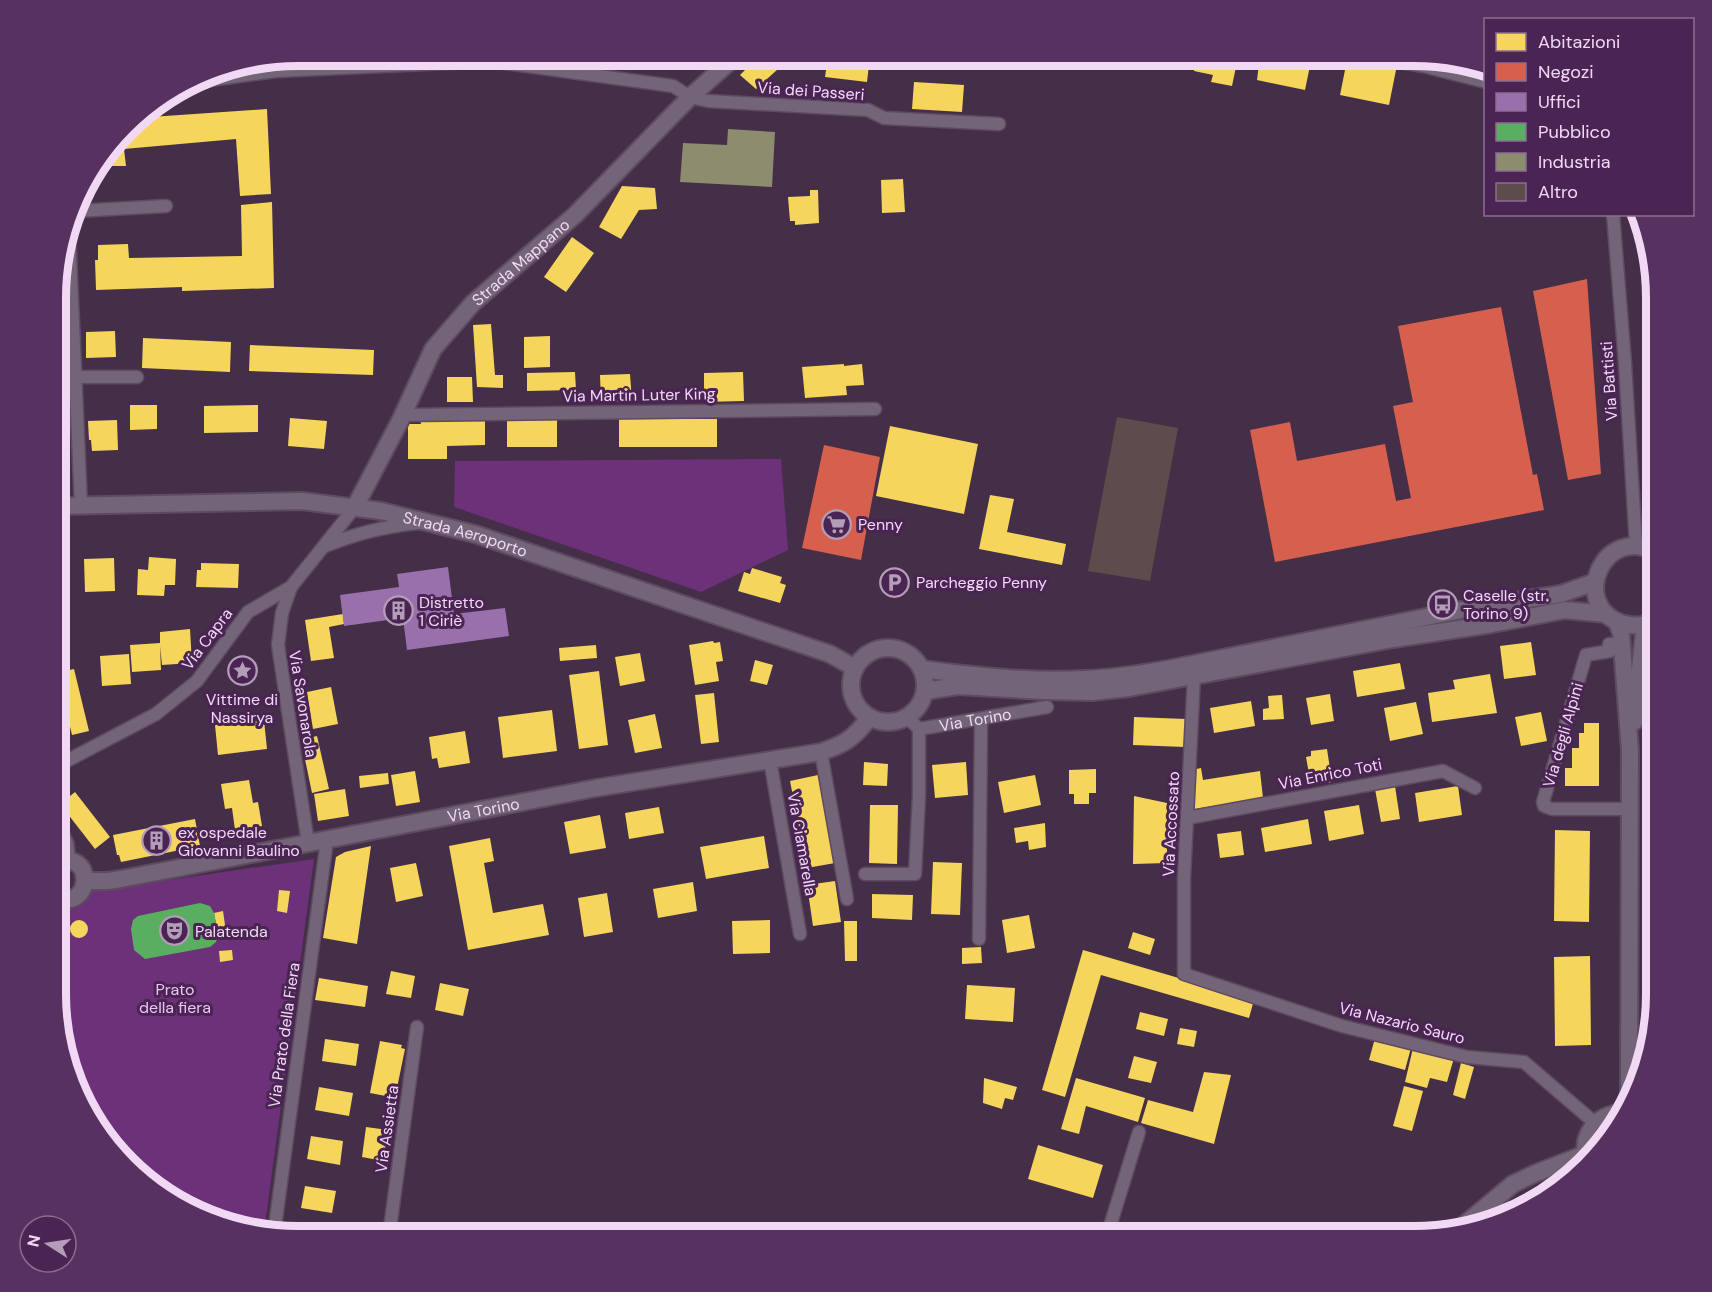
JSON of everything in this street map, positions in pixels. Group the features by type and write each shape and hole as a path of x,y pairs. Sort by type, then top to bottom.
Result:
{"main road":[{"name":"Strada Mappano","path":"355,507 403,415 433,349 473,303 575,215 690,97 725,66"},
{"name":"Strada Aeroporto","path":"66,507 302,501 355,507 429,521 475,534 830,654 855,668"},
{"path":"1629,1080 1630,750 1621,633 1596,594 1595,582 1604,560 1613,552 1636,546 1646,548"},
{"path":"922,669 971,675 1039,679 1082,680 1121,677 1481,606 1561,594 1595,582"},
{"path":"925,691 958,686 1092,692 1129,688 1565,610 1611,618 1626,625 1646,622"},
{"path":"891,648 909,654 922,669 925,691 913,723 881,722 869,718 854,701 851,679 861,659 870,652 891,648"},
{"path":"1630,750 1646,648"},
{"name":"Via Torino","path":"86,880 108,881 596,788 821,752 842,745 857,734 869,718"},
{"path":"66,862 73,862 82,869 86,880 77,896 66,897"},
{"path":"1585,1150 1585,1143 1595,1123 1613,1114"},
{"path":"1472,1219 1513,1184 1574,1161"}],"street":[{"name":"Via dei Passeri","path":"222,78 323,66"},
{"name":"Via dei Passeri","path":"520,66 673,86 690,97 708,101 868,110 884,118 999,124"},
{"path":"1423,66 1484,82"},
{"path":"83,211 166,206"},
{"name":"Via Battisti","path":"1613,216 1636,546"},
{"path":"70,254 81,506"},
{"path":"75,377 137,377"},
{"name":"Via Martin Luter King","path":"403,415 875,409"},
{"name":"Via Savonarola","path":"308,843 278,645 282,613 291,587 355,507"},
{"path":"323,546 376,528 429,521"},
{"name":"Via Capra","path":"66,761 156,714 197,681 248,612 291,587"},
{"name":"Via degli Alpini","path":"1621,644 1609,644 1610,651 1586,655 1544,806 1551,809 1631,809"},
{"name":"Via Accossato","path":"1184,974 1184,878 1194,676"},
{"name":"Via Torino","path":"913,723 981,719 1047,707"},
{"path":"979,939 981,719"},
{"path":"865,874 915,874 919,795 913,723"},
{"path":"821,752 847,899"},
{"name":"Via Ciamarella","path":"770,760 800,934"},
{"name":"Via Enrico Toti","path":"1188,818 1443,771 1475,788"},
{"name":"Via Prato della Fiera","path":"275,1225 327,840"},
{"name":"Via Nazario Sauro","path":"1184,974 1342,1026 1467,1057 1524,1062 1595,1123"},
{"name":"Via Assietta","path":"390,1226 417,1027"},
{"path":"1110,1226 1139,1132"}],"green space":[{"path":"781,459 788,550 701,592 454,507 455,461"},
{"name":"Prato della fiera","path":"314,859 265,1224 223,1214 169,1187 124,1147 105,1123 90,1097 78,1069 70,1039 66,1009 66,915 70,907 92,891"}],"building: Abitazioni":[{"path":"749,66 793,66 792,69 778,69 756,89 740,75"},
{"path":"827,66 869,66 867,82 825,77"},
{"path":"1195,66 1236,66 1232,86 1211,82 1213,75 1194,71"},
{"path":"1259,66 1310,66 1305,90 1257,80"},
{"path":"1346,66 1376,66 1396,70 1389,105 1340,95"},
{"path":"914,82 964,85 962,112 912,109"},
{"path":"267,109 271,194 240,196 236,139 124,149 126,166 107,166 134,134 154,117"},
{"path":"903,179 905,212 882,213 881,180"},
{"path":"622,186 655,188 657,209 639,210 621,239 599,227"},
{"path":"810,190 818,190 819,223 795,225 795,221 790,221 788,197 810,196"},
{"path":"272,202 274,288 182,291 182,287 96,290 95,260 98,260 98,245 128,244 129,258 242,256 241,205"},
{"path":"572,237 594,253 566,292 544,277"},
{"path":"491,324 495,375 503,375 503,388 477,387 473,325"},
{"path":"115,331 116,357 86,358 86,332"},
{"path":"550,336 550,367 524,368 524,337"},
{"path":"143,338 231,342 230,372 142,368"},
{"path":"250,345 374,350 373,375 249,371"},
{"path":"844,364 844,366 862,364 864,385 846,386 847,395 805,398 802,367"},
{"path":"575,372 576,390 527,391 527,373"},
{"path":"743,372 744,401 704,402 704,373"},
{"path":"630,374 632,401 601,403 600,375"},
{"path":"447,377 472,377 473,402 447,402"},
{"path":"130,405 157,405 157,429 130,430"},
{"path":"258,405 258,432 204,433 204,406"},
{"path":"290,418 327,421 324,449 288,446"},
{"path":"485,418 485,445 447,446 447,459 408,459 408,424 421,424 420,419"},
{"path":"507,418 557,418 557,447 507,447"},
{"path":"619,419 717,419 717,447 619,447"},
{"path":"117,420 118,450 92,451 88,421"},
{"path":"66,422 68,450 66,450"},
{"path":"890,426 978,444 964,514 876,496"},
{"path":"990,495 1014,499 1007,532 1066,544 1062,565 979,549"},
{"path":"149,557 176,559 175,585 165,585 164,596 137,595 138,569 148,570"},
{"path":"114,558 115,591 85,592 84,559"},
{"path":"201,563 239,564 238,588 196,587 197,570 201,570"},
{"path":"752,568 782,577 780,583 786,585 780,603 738,591 744,572 750,574"},
{"path":"343,614 344,624 329,627 334,658 311,661 305,620"},
{"path":"190,629 192,663 162,665 160,646 161,670 132,672 130,645 160,643 160,632"},
{"path":"713,641 714,643 720,642 723,661 716,662 719,681 695,685 689,645"},
{"path":"1531,642 1536,675 1504,679 1500,646"},
{"path":"596,645 597,658 560,661 559,648"},
{"path":"640,653 645,681 620,686 615,657"},
{"path":"129,654 131,684 102,686 100,656"},
{"path":"755,660 773,665 767,685 750,681"},
{"path":"1400,663 1405,689 1357,697 1353,671"},
{"path":"74,669 89,731 72,735 66,710 66,671"},
{"path":"599,671 608,745 579,749 569,675"},
{"path":"1490,674 1497,713 1432,722 1428,693 1455,689 1453,680"},
{"path":"331,687 338,724 313,729 307,692"},
{"path":"714,693 719,742 701,744 695,695"},
{"path":"1330,694 1334,721 1311,725 1306,698"},
{"path":"1282,695 1284,719 1263,720 1263,709 1269,708 1268,696"},
{"path":"1251,701 1255,726 1214,733 1210,708"},
{"path":"1416,702 1423,734 1390,741 1384,708"},
{"path":"552,710 557,751 503,758 498,717"},
{"path":"1541,712 1547,741 1521,746 1515,717"},
{"path":"655,714 662,748 635,753 628,720"},
{"path":"1134,717 1186,719 1185,747 1133,745"},
{"path":"264,720 267,749 218,755 215,725"},
{"path":"1584,723 1599,723 1599,786 1565,786 1565,768 1572,768 1572,748 1579,748 1579,733 1584,733"},
{"path":"465,731 470,763 439,768 437,758 432,759 429,737"},
{"path":"317,736 329,789 312,793 301,740"},
{"path":"1327,749 1332,782 1311,785 1306,757 1311,756 1311,751"},
{"path":"864,762 888,764 887,786 863,785"},
{"path":"966,762 968,795 935,798 932,765"},
{"path":"1201,768 1203,780 1260,771 1263,798 1195,809 1192,806 1192,770"},
{"path":"1096,769 1096,793 1089,793 1089,804 1074,804 1074,794 1069,794 1069,770"},
{"path":"415,771 420,802 396,806 391,775"},
{"path":"388,773 389,784 360,788 359,776"},
{"path":"818,775 835,863 807,868 790,781"},
{"path":"1035,775 1041,805 1004,813 998,782"},
{"path":"249,780 253,803 258,802 262,826 235,830 232,808 225,809 221,784"},
{"path":"1395,786 1400,819 1381,822 1375,789"},
{"path":"1458,786 1462,815 1419,822 1415,793"},
{"path":"345,789 349,816 318,821 314,794"},
{"path":"75,792 110,837 95,849 66,812 66,799"},
{"path":"1134,796 1167,803 1167,863 1133,864"},
{"path":"870,805 898,805 897,864 869,863"},
{"path":"1359,805 1364,834 1329,841 1324,811"},
{"path":"659,807 664,833 629,839 625,813"},
{"path":"600,815 606,848 570,854 564,822"},
{"name":"ex ospedale Giovanni Baulino","path":"195,819 200,846 121,862 117,855 113,835"},
{"path":"1308,819 1312,844 1265,852 1261,828"},
{"path":"1045,823 1046,847 1029,850 1028,841 1016,843 1014,828"},
{"path":"1555,830 1590,831 1589,922 1554,921"},
{"path":"1241,831 1244,855 1220,858 1217,834"},
{"path":"764,836 769,868 706,879 700,847"},
{"path":"490,838 494,861 484,863 493,913 543,904 549,935 468,950 449,846"},
{"path":"371,846 357,944 323,938 336,857 345,852"},
{"path":"933,862 962,863 960,915 931,914"},
{"path":"416,863 423,896 396,902 390,868"},
{"path":"835,881 841,922 813,926 807,885"},
{"path":"693,882 697,911 658,918 653,889"},
{"path":"279,890 290,891 287,913 277,911"},
{"path":"607,893 613,932 584,937 578,898"},
{"path":"872,894 913,895 912,920 872,918"},
{"path":"223,911 226,932 218,934 214,913"},
{"path":"1029,915 1035,948 1007,953 1002,920"},
{"path":"79,920 85,923 88,929 85,935 79,938 73,935 70,929 73,923"},
{"path":"770,920 770,953 733,954 732,921"},
{"path":"844,921 857,921 857,961 845,961"},
{"path":"1133,932 1155,939 1150,955 1128,948"},
{"path":"981,947 982,963 962,964 962,948"},
{"path":"232,950 233,960 220,962 219,951"},
{"path":"1083,950 1254,1000 1249,1018 1101,975 1065,1097 1042,1090"},
{"path":"1590,956 1591,1045 1555,1046 1554,957"},
{"path":"391,971 415,976 411,998 386,994"},
{"path":"319,978 368,986 365,1007 315,1000"},
{"path":"440,983 469,989 463,1016 435,1010"},
{"path":"967,985 1015,988 1013,1022 965,1019"},
{"path":"1140,1012 1168,1019 1164,1036 1136,1029"},
{"path":"1180,1028 1197,1031 1194,1047 1177,1044"},
{"path":"1375,1038 1411,1048 1405,1070 1369,1060"},
{"path":"325,1039 359,1044 356,1066 322,1061"},
{"path":"380,1041 402,1045 401,1048 405,1049 397,1088 393,1087 391,1097 370,1093"},
{"path":"1413,1048 1454,1058 1447,1082 1430,1078 1427,1088 1405,1082"},
{"path":"1134,1056 1157,1062 1151,1083 1128,1078"},
{"path":"1461,1063 1474,1067 1465,1099 1453,1095"},
{"path":"1204,1072 1231,1075 1214,1144 1141,1123 1148,1100 1193,1112"},
{"path":"984,1078 1017,1087 1013,1100 1005,1098 1002,1109 983,1103"},
{"path":"1076,1078 1145,1098 1138,1122 1086,1106 1079,1134 1061,1129"},
{"path":"1404,1086 1423,1091 1412,1131 1393,1126"},
{"path":"319,1087 353,1093 349,1116 315,1110"},
{"path":"366,1127 388,1130 383,1161 362,1157"},
{"path":"311,1136 343,1141 340,1165 307,1159"},
{"path":"1038,1145 1103,1165 1093,1198 1028,1179"},
{"path":"305,1186 336,1191 332,1213 301,1208"}],"building: Negozi":[{"path":"1587,279 1601,474 1568,480 1533,291"},
{"path":"1501,307 1533,475 1537,474 1544,510 1275,562 1250,430 1290,422 1297,461 1385,444 1396,501 1411,498 1393,406 1413,402 1398,326"},
{"name":"Penny","path":"824,445 880,457 861,560 802,548"}],"building: Uffici":[{"name":"Distretto 1 Ciriè","path":"448,567 454,614 505,608 509,636 407,650 403,618 344,626 340,595 399,587 397,574"}],"building: Pubblico":[{"name":"Palatenda","path":"200,903 210,906 214,913 218,934 216,942 210,947 145,959 134,950 131,929 133,920 138,916"}],"building: Industria":[{"path":"728,129 775,132 772,187 680,182 683,143 727,145"}],"building: Altro":[{"path":"1117,417 1178,428 1150,581 1088,571"}],"place":[{"name":"Penny","path":"837,524"},
{"name":"Parcheggio Penny","path":"895,582"},
{"name":"Caselle (str. Torino 9)","path":"1442,604"},
{"name":"Distretto 1 Ciriè","path":"398,611"},
{"name":"Vittime di Nassirya","path":"242,671"},
{"name":"ex ospedale Giovanni Baulino","path":"157,841"},
{"name":"Palatenda","path":"174,931"}]}
